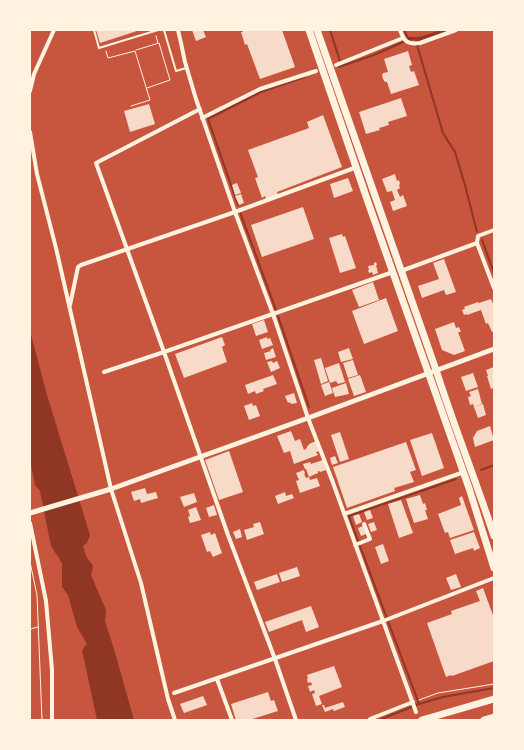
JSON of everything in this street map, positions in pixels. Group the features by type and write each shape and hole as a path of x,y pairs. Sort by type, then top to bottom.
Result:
{"highway":[{"path":"309,30 393,272 450,414 480,493 494,536"},
{"path":"318,30 401,271 494,568"},
{"path":"422,720 494,699"},
{"path":"484,720 493,717"}],"street":[{"path":"30,91 34,74 54,30"},
{"path":"178,30 187,68 202,118 273,314 308,418 344,514 358,544 386,620 415,707 370,720"},
{"path":"400,30 403,38 413,44 420,43 456,30"},
{"path":"336,65 403,38"},
{"path":"202,118 260,89 316,71"},
{"path":"200,109 96,163 296,720"},
{"path":"30,132 37,174 56,248 111,489 141,583 168,699 175,720"},
{"path":"70,308 78,267 81,264 235,212 357,168"},
{"path":"494,230 478,236 477,243 494,288"},
{"path":"401,271 477,243"},
{"path":"104,372 393,272"},
{"path":"30,513 111,489 494,349"},
{"path":"344,514 464,472"},
{"path":"30,523 46,601 52,670 52,720"},
{"path":"358,544 370,539 364,524"},
{"path":"174,693 386,620 494,578"},
{"path":"217,679 232,720"}],"lane":[{"path":"94,30 99,48 156,30"},
{"path":"164,30 176,71 187,68"}],"path":[{"path":"146,88 170,80 158,43 156,30"},
{"path":"104,46 108,58 158,43"},
{"path":"131,106 150,100 135,51"},
{"path":"30,562 37,595 42,720"},
{"path":"30,630 39,626"},
{"path":"419,700 438,693 494,684"}],"shaded area":[{"path":"30,331 47,395 90,535 87,543 83,546 86,556 93,566 91,575 106,610 105,621 134,720 97,720 82,650 87,644 77,627 68,595 62,587 62,563 51,546 40,491 35,485 30,459"}],"building":[{"path":"96,30 140,30 100,43"},
{"path":"192,30 203,30 206,37 196,41"},
{"path":"242,30 282,30 295,67 260,79 247,44 245,45 241,32 243,32"},
{"path":"408,51 412,65 409,66 411,72 414,71 419,85 391,94 387,82 384,81 382,76 383,73 388,72 384,59"},
{"path":"401,98 407,116 388,122 389,125 379,128 380,130 366,134 359,112"},
{"path":"149,104 155,124 130,132 124,111"},
{"path":"323,115 342,167 277,192 278,195 266,199 265,196 262,198 255,178 258,177 248,150 309,128 307,122"},
{"path":"395,174 397,181 399,180 400,184 400,188 397,190 400,197 403,195 407,206 393,211 390,202 395,200 392,191 387,192 382,179"},
{"path":"348,178 353,191 334,198 330,184"},
{"path":"237,183 241,193 235,195 232,185"},
{"path":"241,194 244,203 239,205 235,196"},
{"path":"303,207 314,239 262,257 251,225"},
{"path":"342,234 343,237 345,236 356,268 340,273 329,238"},
{"path":"444,259 456,292 446,295 444,290 422,298 418,286 439,279 433,263"},
{"path":"376,262 378,273 373,275 372,272 369,273 368,266 374,265"},
{"path":"373,282 379,300 359,307 352,290"},
{"path":"386,298 398,331 364,344 352,311"},
{"path":"491,299 494,306 494,331 492,332 488,323 486,324 481,310 464,315 462,310 465,309 464,307"},
{"path":"264,320 268,332 256,336 252,324"},
{"path":"454,322 456,328 459,327 461,332 458,332 465,351 454,355 442,350 435,329"},
{"path":"222,337 225,345 222,347 227,362 184,378 175,354"},
{"path":"267,337 267,339 270,338 273,345 262,349 259,340"},
{"path":"273,348 276,357 266,360 264,353 271,351 270,350"},
{"path":"349,348 353,359 341,362 338,352"},
{"path":"321,358 328,381 321,384 314,360"},
{"path":"353,360 358,375 348,378 343,363"},
{"path":"272,361 273,363 277,361 280,368 271,372 267,362"},
{"path":"339,363 345,382 338,384 336,381 330,383 325,368"},
{"path":"494,367 494,391 493,388 491,389 486,370"},
{"path":"473,373 478,387 466,391 461,377"},
{"path":"273,375 277,384 263,389 264,391 256,394 255,391 248,394 245,385"},
{"path":"360,375 366,392 354,396 348,379"},
{"path":"329,382 333,393 325,396 321,385"},
{"path":"346,383 349,394 335,397 332,388"},
{"path":"478,389 482,404 474,407 473,404 470,405 468,397 471,396 469,392"},
{"path":"294,393 297,403 288,403 285,396"},
{"path":"252,403 253,406 256,405 260,416 249,420 244,406"},
{"path":"483,404 486,415 478,418 474,407"},
{"path":"490,426 494,440 475,447 473,438 477,431"},
{"path":"291,431 295,441 300,439 304,450 309,444 316,441 320,451 316,452 318,455 294,464 290,451 284,453 277,436"},
{"path":"340,432 349,459 340,462 331,435"},
{"path":"432,433 444,468 422,476 410,440"},
{"path":"406,442 416,470 410,472 414,482 394,488 395,491 347,508 333,467"},
{"path":"229,451 243,492 219,500 205,460"},
{"path":"335,456 338,463 332,465 330,458"},
{"path":"323,460 326,470 320,472 318,471 318,473 309,477 303,464 310,462 311,464"},
{"path":"304,470 306,478 309,477 310,480 317,478 320,486 300,493 296,481 299,480 296,473"},
{"path":"145,488 147,494 156,492 158,498 141,503 140,499 134,501 131,492"},
{"path":"285,492 286,496 292,494 294,498 278,504 275,496"},
{"path":"194,493 197,502 184,507 180,497"},
{"path":"420,495 423,504 425,503 427,510 425,510 428,519 414,523 406,499"},
{"path":"462,496 474,530 450,538 448,532 445,533 438,514 461,505 459,498"},
{"path":"401,500 413,533 399,538 388,504"},
{"path":"214,505 217,515 209,517 206,508"},
{"path":"196,507 201,520 190,523 188,510"},
{"path":"370,510 373,518 367,520 364,512"},
{"path":"359,514 362,522 356,525 353,516"},
{"path":"260,522 264,534 247,540 244,530 254,527 253,524"},
{"path":"374,522 377,530 371,532 368,524"},
{"path":"363,526 366,534 361,536 358,528"},
{"path":"240,529 242,537 236,539 233,532"},
{"path":"210,532 211,535 215,533 222,553 213,557 210,551 207,552 201,535"},
{"path":"474,532 480,548 474,551 473,548 455,554 450,540"},
{"path":"383,544 389,561 381,564 375,547"},
{"path":"297,567 300,576 282,582 279,573"},
{"path":"277,574 280,582 257,590 254,582"},
{"path":"456,574 461,587 451,590 446,578"},
{"path":"483,588 494,618 494,661 446,677 427,623 452,614 451,611 480,601 476,591"},
{"path":"311,606 319,627 306,632 302,620 269,632 265,622"},
{"path":"334,666 342,687 319,696 322,704 316,706 312,694 315,693 314,690 310,692 308,686 312,685 311,682 308,683 307,675"},
{"path":"268,692 271,701 274,700 278,711 249,720 236,720 231,704"},
{"path":"203,696 207,705 184,713 180,704"},
{"path":"343,702 345,707 334,711 333,709 325,712 322,705 324,705 325,708"}],"waterway":[{"path":"330,30 340,61"},
{"path":"404,30 408,38 415,38"},
{"path":"408,40 444,30"},
{"path":"416,41 448,30"},
{"path":"339,67 374,55 403,42"},
{"path":"417,45 443,133 455,152 477,232"},
{"path":"238,205 208,119 261,92 305,77"},
{"path":"240,212 276,310"},
{"path":"482,240 494,273"},
{"path":"278,316 309,407"},
{"path":"481,470 494,465"},
{"path":"349,516 456,479"},
{"path":"348,514 419,704"},
{"path":"379,720 419,704 443,697 494,688"}]}
